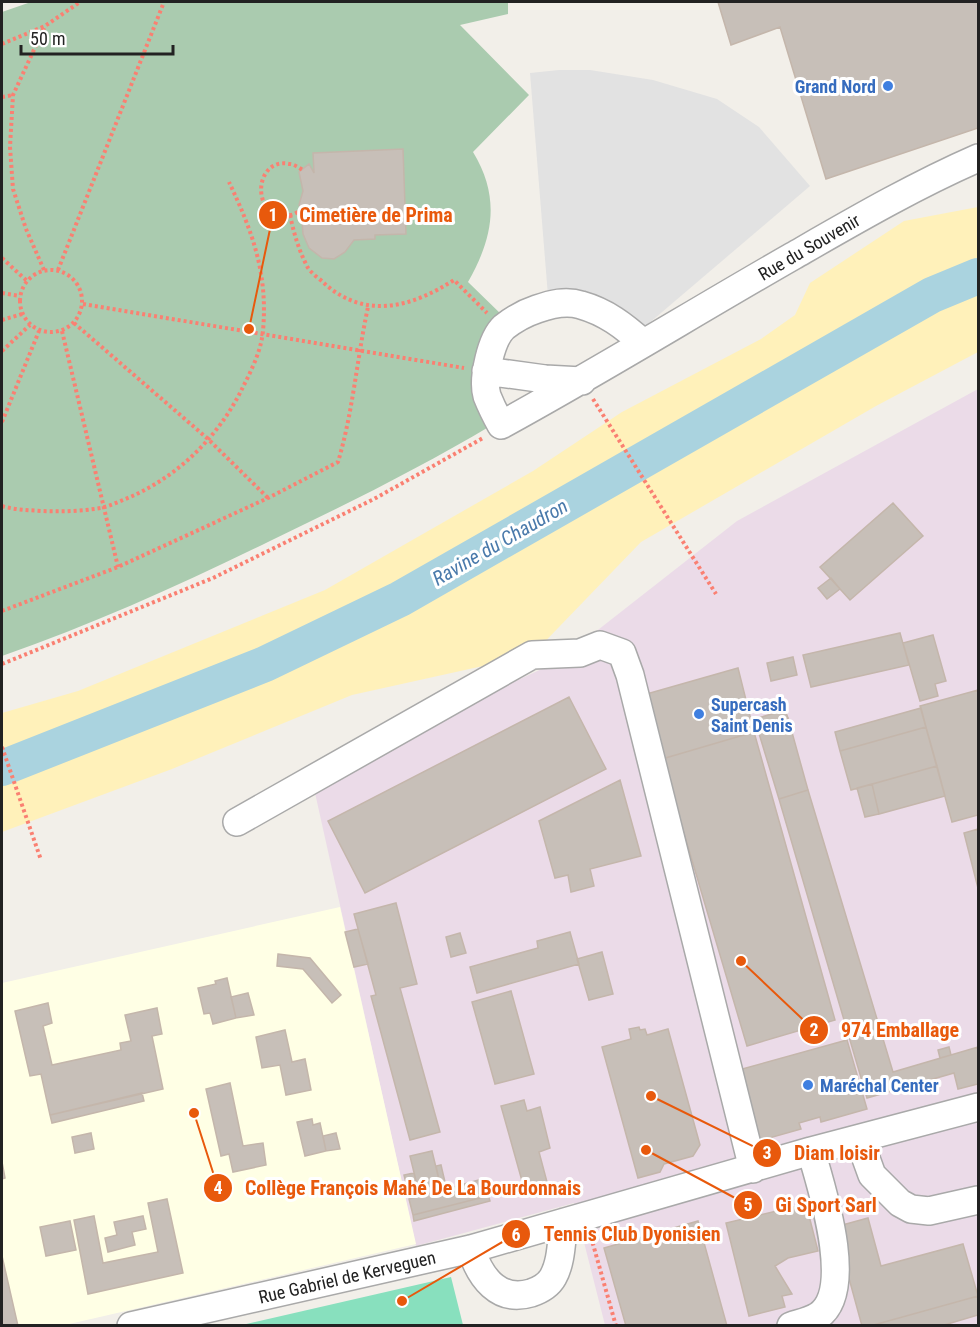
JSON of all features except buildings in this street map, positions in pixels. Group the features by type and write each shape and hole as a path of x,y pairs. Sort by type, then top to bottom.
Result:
{"street":[{"name":"Rue du Souvenir","path":"501,425 582,381 854,220 941,174 978,158"},
{"path":"501,425 487,394 486,371 493,346 503,328 523,314 555,302 579,304 619,322 643,343"},
{"path":"486,371 545,379 582,381"},
{"path":"237,822 532,655 580,653 600,645 621,653 630,675 753,1169"},
{"name":"Rue Gabriel de Kerveguen","path":"131,1326 471,1249 811,1151 978,1107"},
{"path":"860,1139 872,1175 905,1206 929,1211 978,1200"},
{"path":"791,1326 818,1316 826,1308 834,1291 833,1234 811,1151"},
{"path":"471,1249 475,1261 489,1282 500,1293 521,1296 541,1290 553,1278 575,1219"}],"path":[{"path":"2,44 45,26 80,2"},
{"path":"58,270 164,2"},
{"path":"44,270 26,229 13,189 10,147 14,95 45,26"},
{"path":"2,97 14,95"},
{"path":"303,170 289,163 275,166 264,176 260,190 264,204 275,213 290,215 303,209"},
{"path":"2,506 14,510 62,512 103,508 143,492 178,469 229,415 251,372 262,334 264,296 259,262 248,223 229,182"},
{"path":"290,215 296,240 310,270 336,294 368,307 405,304 430,295 453,280 503,328"},
{"path":"2,258 27,281"},
{"path":"44,270 58,270 69,275 77,283 82,293 83,304 80,314 74,323 62,331 51,333 39,331 30,325 22,314 20,296 27,281 34,274 44,270"},
{"path":"2,293 20,296"},
{"path":"83,304 486,371"},
{"path":"2,611 118,567 268,498 338,462 346,433 368,307"},
{"path":"2,320 22,314"},
{"path":"74,323 208,439 268,498"},
{"path":"2,351 30,325"},
{"path":"2,422 39,331"},
{"path":"62,331 118,567"},
{"path":"582,381 716,594"},
{"path":"2,664 213,578 374,499 483,438 501,425"},
{"path":"2,747 41,860"},
{"path":"575,1219 616,1326"}],"shaded area":[{"path":"31,2 508,2 508,14 460,25 529,95 473,152 488,186 490,218 483,250 468,282 504,317 492,425 382,486 204,573 104,617 2,656 2,12"},
{"path":"590,70 653,80 717,99 759,127 810,186 641,330 548,296 530,73"},
{"path":"978,389 978,1325 605,1325 574,1203 416,1246 311,775 557,662 737,521"},
{"path":"340,907 416,1244 65,1325 2,1325 2,983"}],"sand":[{"path":"978,207 978,352 876,406 641,542 532,655 352,695 172,769 2,832 2,713 78,691 325,590 533,471 622,412 761,339 795,315 810,283 904,221"}],"green space":[{"path":"451,1277 463,1325 242,1325"}],"waterway":[{"name":"Ravine du Chaudron","path":"2,768 265,664 400,599 932,295 978,276"}],"place":[{"name":"Grand Nord","path":"888,86"},
{"name":"Cimetière de Prima","path":"249,329"},
{"name":"Supercash Saint Denis","path":"699,714"},
{"name":"974 Emballage","path":"741,961"},
{"name":"Maréchal Center","path":"808,1085"},
{"name":"Diam loisir","path":"651,1096"},
{"name":"Collège François Mahé De La Bourdonnais","path":"194,1113"},
{"name":"Gi Sport Sarl","path":"646,1150"},
{"name":"Tennis Club Dyonisien","path":"402,1301"}]}
